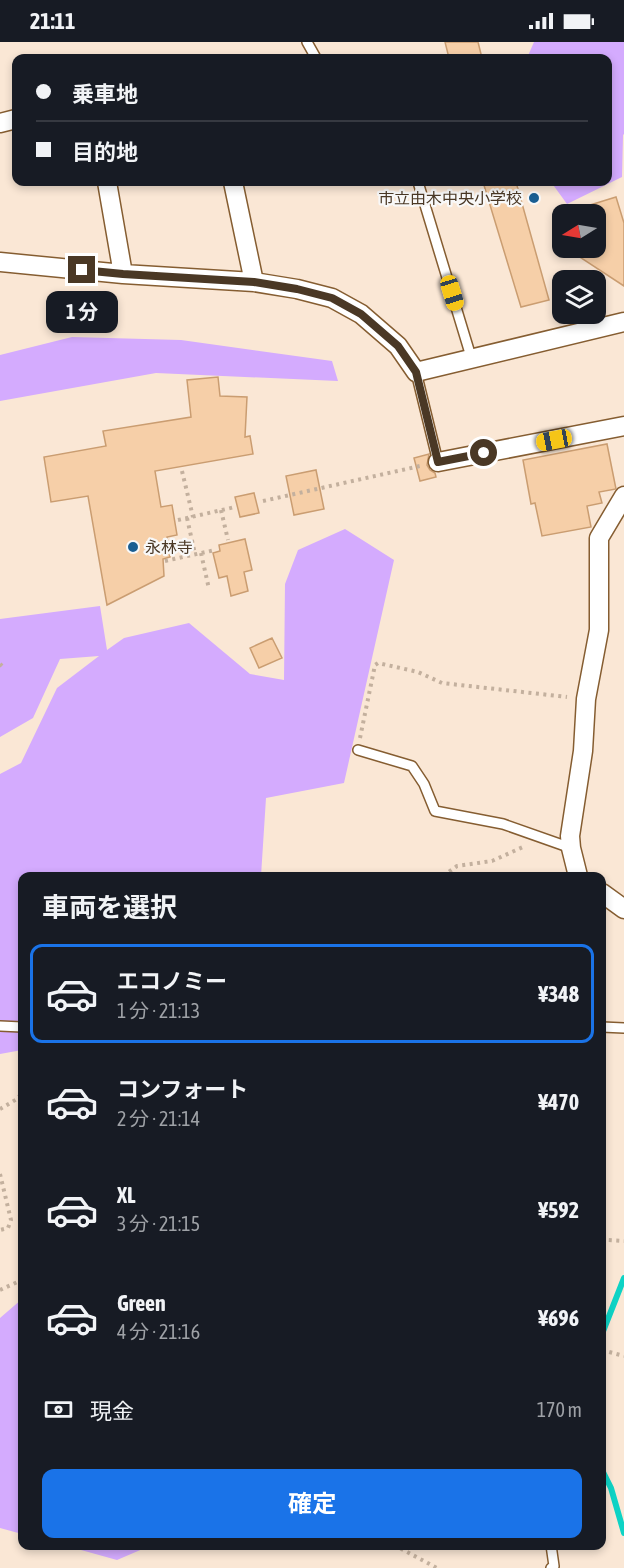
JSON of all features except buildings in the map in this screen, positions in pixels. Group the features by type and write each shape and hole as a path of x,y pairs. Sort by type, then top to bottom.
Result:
{"street":[{"path":"108,186 123,274"},
{"path":"234,186 254,282"},
{"path":"0,262 123,274 254,282 332,298 361,314 398,346 416,372 624,322"},
{"path":"438,462 624,426"},
{"path":"577,872 570,836 583,751 586,699 599,630 599,538 624,496"},
{"path":"606,896 624,909"}],"lane":[{"path":"419,186 472,360"},
{"path":"416,372 438,462"},
{"path":"358,750 412,766 424,784 435,811 503,824 571,848"},
{"path":"0,1026 18,1027"},
{"path":"606,1027 624,1028"},
{"path":"551,1568 554,1566 552,1550"}],"path":[{"path":"262,501 438,462"},
{"path":"182,471 193,517"},
{"path":"178,520 235,507"},
{"path":"221,510 228,540"},
{"path":"187,518 195,554"},
{"path":"165,561 215,550"},
{"path":"201,553 209,589"},
{"path":"358,750 375,665 378,663 418,672 442,683 586,699"},
{"path":"449,872 457,866 492,861 545,839"},
{"path":"0,1108 18,1097"},
{"path":"0,1174 11,1220 8,1228 0,1230"},
{"path":"606,1239 624,1240"},
{"path":"0,1290 18,1282"},
{"path":"606,1351 624,1356"},
{"path":"403,1550 436,1568"}],"shaded area":[{"path":"534,42 624,42 622,177 612,182 612,54 529,54"},
{"path":"554,186 604,186 567,204"},
{"path":"72,337 181,340 332,361 338,381 156,373 0,401 0,355"},
{"path":"345,529 394,560 344,783 266,798 261,872 18,872 18,1051 0,1054 0,774 21,763 57,688 99,656 60,659 33,718 0,737 0,619 100,606 107,650 124,638 189,623 250,674 284,680 285,584 298,550"},
{"path":"18,1302 18,1533 0,1528 0,1318"},
{"path":"81,1550 140,1550 117,1560"}],"waterway":[{"path":"606,1324 624,1278"},
{"path":"606,1478 624,1533"}],"place":[{"name":"市立由木中央小学校","path":"534,198"},
{"name":"永林寺","path":"133,547"}],"route":[{"path":"82,270 254,282 332,298 361,314 398,346 416,372 438,462 484,453"}]}
